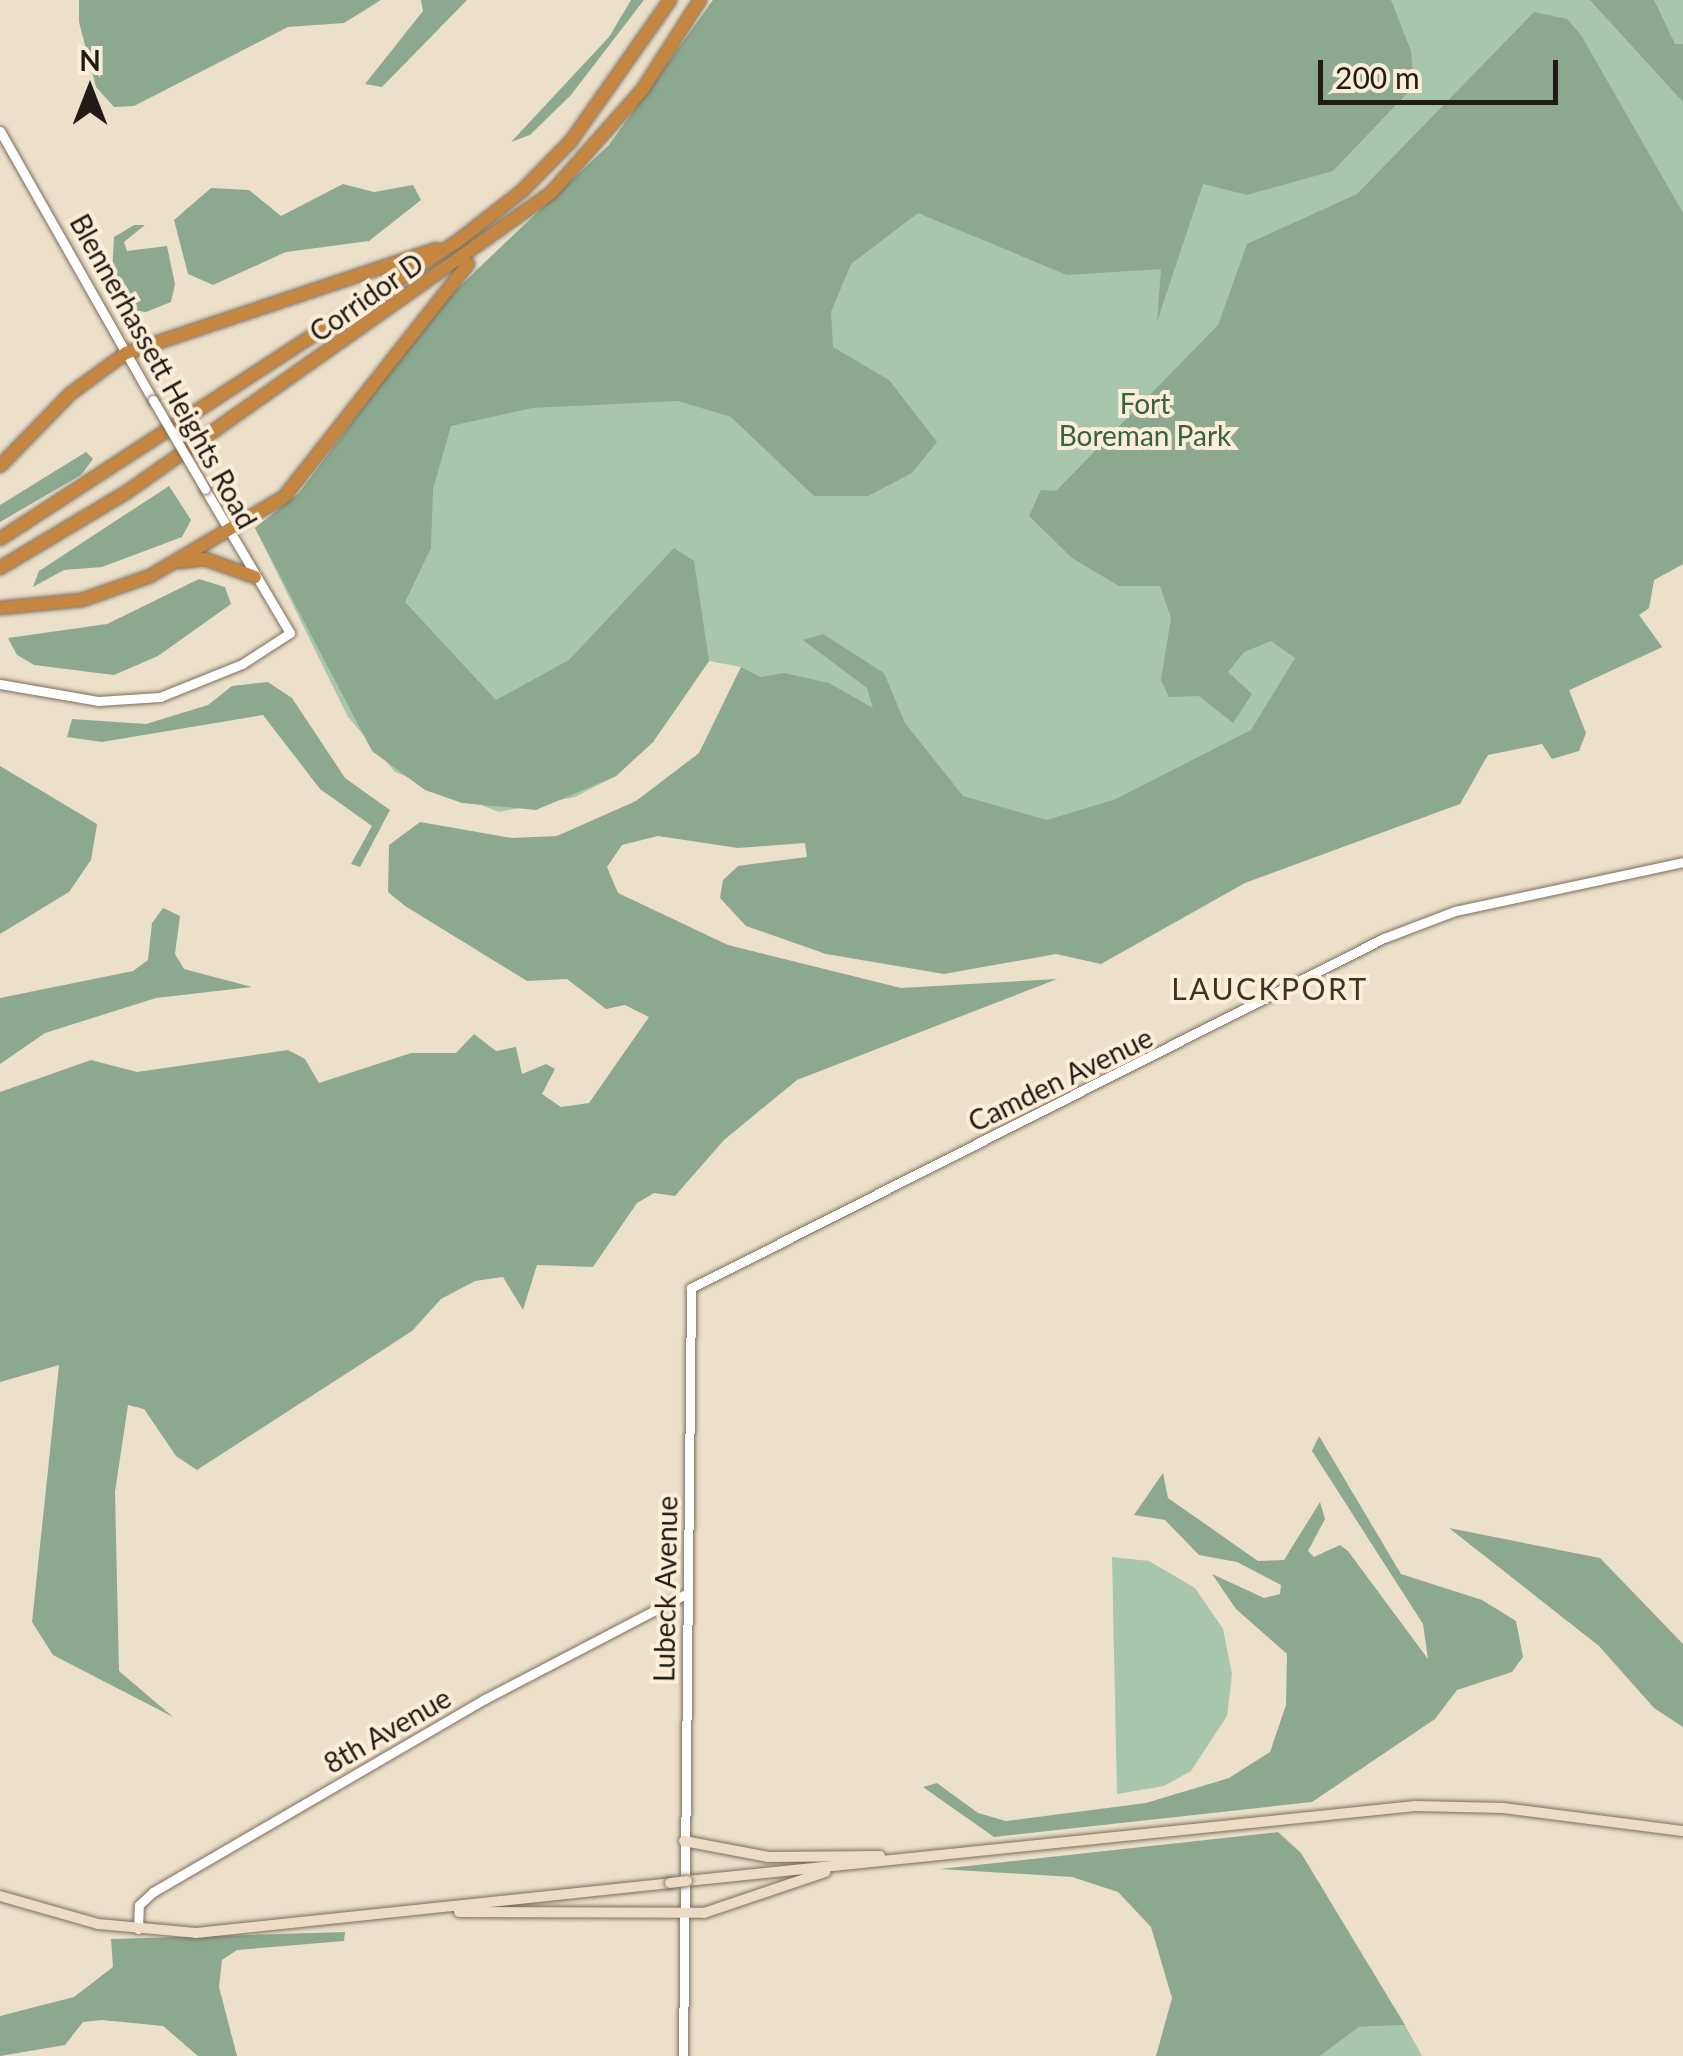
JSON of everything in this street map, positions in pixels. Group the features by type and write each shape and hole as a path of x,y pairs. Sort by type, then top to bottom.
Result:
{"highway":[{"name":"Corridor D","path":"0,539 458,241 570,141 670,0"},
{"name":"Corridor D","path":"0,568 127,492 499,232 592,152 700,0"},
{"path":"0,608 82,600 168,565 284,497 443,289 499,232"},
{"path":"0,466 70,394 126,354 458,241"},
{"path":"168,565 204,560 256,577"}],"main road":[{"path":"0,1896 138,1930 230,1931 670,1883 684,1877 1443,1804 1683,1831"},
{"path":"684,1841 769,1857 896,1859"},
{"path":"428,1910 682,1915 728,1907 802,1877 896,1859"}],"street":[{"name":"Blennerhassett Heights Road","path":"0,131 56,223 226,530 290,632 242,664 160,698 98,701 0,684"},
{"name":"Camden Avenue","path":"691,1288 1384,938 1454,911 1683,862"},
{"name":"Lubeck Avenue","path":"683,2056 691,1288"},
{"name":"8th Avenue","path":"138,1930 139,1905 153,1892 485,1699 686,1594"}],"green space":[{"path":"79,0 381,0 344,23 288,27 134,106 114,107 96,87 79,22"},
{"path":"421,0 467,0 382,87 365,84 423,11"},
{"path":"631,0 644,0 571,95 530,135 511,142 609,37"},
{"name":"Fort Boreman Park","path":"713,0 1683,0 1683,564 1654,580 1649,608 1639,615 1662,647 1467,738 1049,890 864,729 741,667 709,661 653,742 616,776 575,797 499,812 395,772 348,717 255,528 299,493 475,271 609,145"},
{"path":"713,0 1391,0 1411,51 1414,86 1333,171 1247,195 1203,184 1157,322 1161,269 1067,275 918,213 851,264 831,312 833,347 889,380 937,442 912,473 868,496 814,496 731,417 678,401 532,408 451,426 433,489 431,548 405,602 496,700 569,660 674,548 694,561 709,661 653,742 616,776 536,810 462,803 425,790 372,751 255,528 299,493 440,305 609,145"},
{"path":"1590,0 1654,0 1675,44 1683,44 1683,102"},
{"path":"1534,12 1567,19 1581,35 1683,213 1683,564 1654,580 1649,608 1639,615 1662,647 1569,690 1586,733 1579,751 1552,759 1542,744 1488,755 1460,804 1245,883 1101,964 1056,954 944,974 826,954 746,926 720,898 723,880 738,866 807,857 805,843 738,848 658,836 622,845 607,867 618,893 728,945 901,988 1057,979 797,1080 724,1140 675,1196 654,1193 637,1203 593,1267 537,1265 523,1310 503,1277 475,1281 441,1299 412,1331 197,1470 176,1456 144,1409 128,1405 115,1492 119,1671 173,1717 53,1655 32,1622 59,1365 0,1382 0,1092 91,1060 137,1072 288,1050 305,1059 319,1083 411,1053 456,1053 474,1034 496,1051 516,1047 522,1074 546,1064 555,1069 542,1094 561,1107 589,1103 649,1017 625,1005 606,1009 567,979 527,981 405,906 388,892 389,845 420,822 512,838 557,836 636,801 699,753 741,667 761,677 784,673 829,683 873,708 867,688 803,640 823,634 884,673 905,723 963,796 1047,820 1116,799 1251,730 1295,658 1271,641 1244,652 1228,672 1252,694 1233,723 1199,696 1169,697 1161,680 1171,618 1160,586 1119,586 1072,558 1029,516 1041,490 1056,491 1218,325 1247,244 1357,194"},
{"path":"343,184 374,192 413,185 421,200 369,241 286,252 213,285 188,274 174,220 211,188 249,190 281,216"},
{"path":"134,225 145,225 124,242 127,251 167,246 175,284 171,302 146,312 127,309 112,275 114,237"},
{"path":"86,452 93,459 81,475 0,522 0,505"},
{"path":"169,486 191,520 182,537 102,567 64,570 33,587 39,571"},
{"path":"199,579 225,587 231,604 158,656 114,675 34,665 17,655 8,638 107,624"},
{"path":"268,682 292,698 345,778 390,810 360,867 351,864 372,826 320,789 263,715 102,742 67,737 72,719 146,724 208,705 232,686"},
{"path":"0,766 97,824 91,860 69,892 0,934"},
{"path":"163,908 180,916 175,954 184,969 252,987 156,998 45,1033 0,1064 0,998 133,971 148,960 152,923"},
{"path":"1319,1436 1401,1574 1482,1600 1516,1621 1523,1657 1512,1672 1457,1690 1435,1719 1312,1802 994,1837 923,1787 937,1783 978,1813 1006,1821 1146,1803 1229,1778 1270,1752 1286,1705 1287,1654 1236,1609 1212,1574 1264,1598 1280,1594 1281,1585 1237,1562 1199,1555 1165,1520 1134,1515 1163,1473 1168,1498 1258,1561 1284,1560 1320,1502 1325,1519 1308,1551 1314,1557 1340,1545 1348,1551 1428,1659 1423,1624 1312,1451"},
{"path":"1449,1528 1600,1558 1683,1644 1683,1727 1654,1708 1599,1646"},
{"path":"1112,1557 1149,1561 1195,1588 1223,1629 1232,1674 1227,1716 1191,1771 1164,1786 1117,1794"},
{"path":"1278,1832 1301,1853 1405,2025 1359,2027 1320,2056 1156,2056 1172,1998 1151,1927 1118,1892 1072,1877 940,1869"},
{"path":"345,1932 344,1941 237,1950 222,1960 219,1987 237,2056 198,2056 163,2026 102,2020 83,2022 65,2045 0,2056 0,2016 74,1997 113,1967 111,1939"},
{"path":"1405,2025 1422,2056 1320,2056 1359,2027"}],"district":[{"name":"LAUCKPORT","path":"1270,988"}]}
